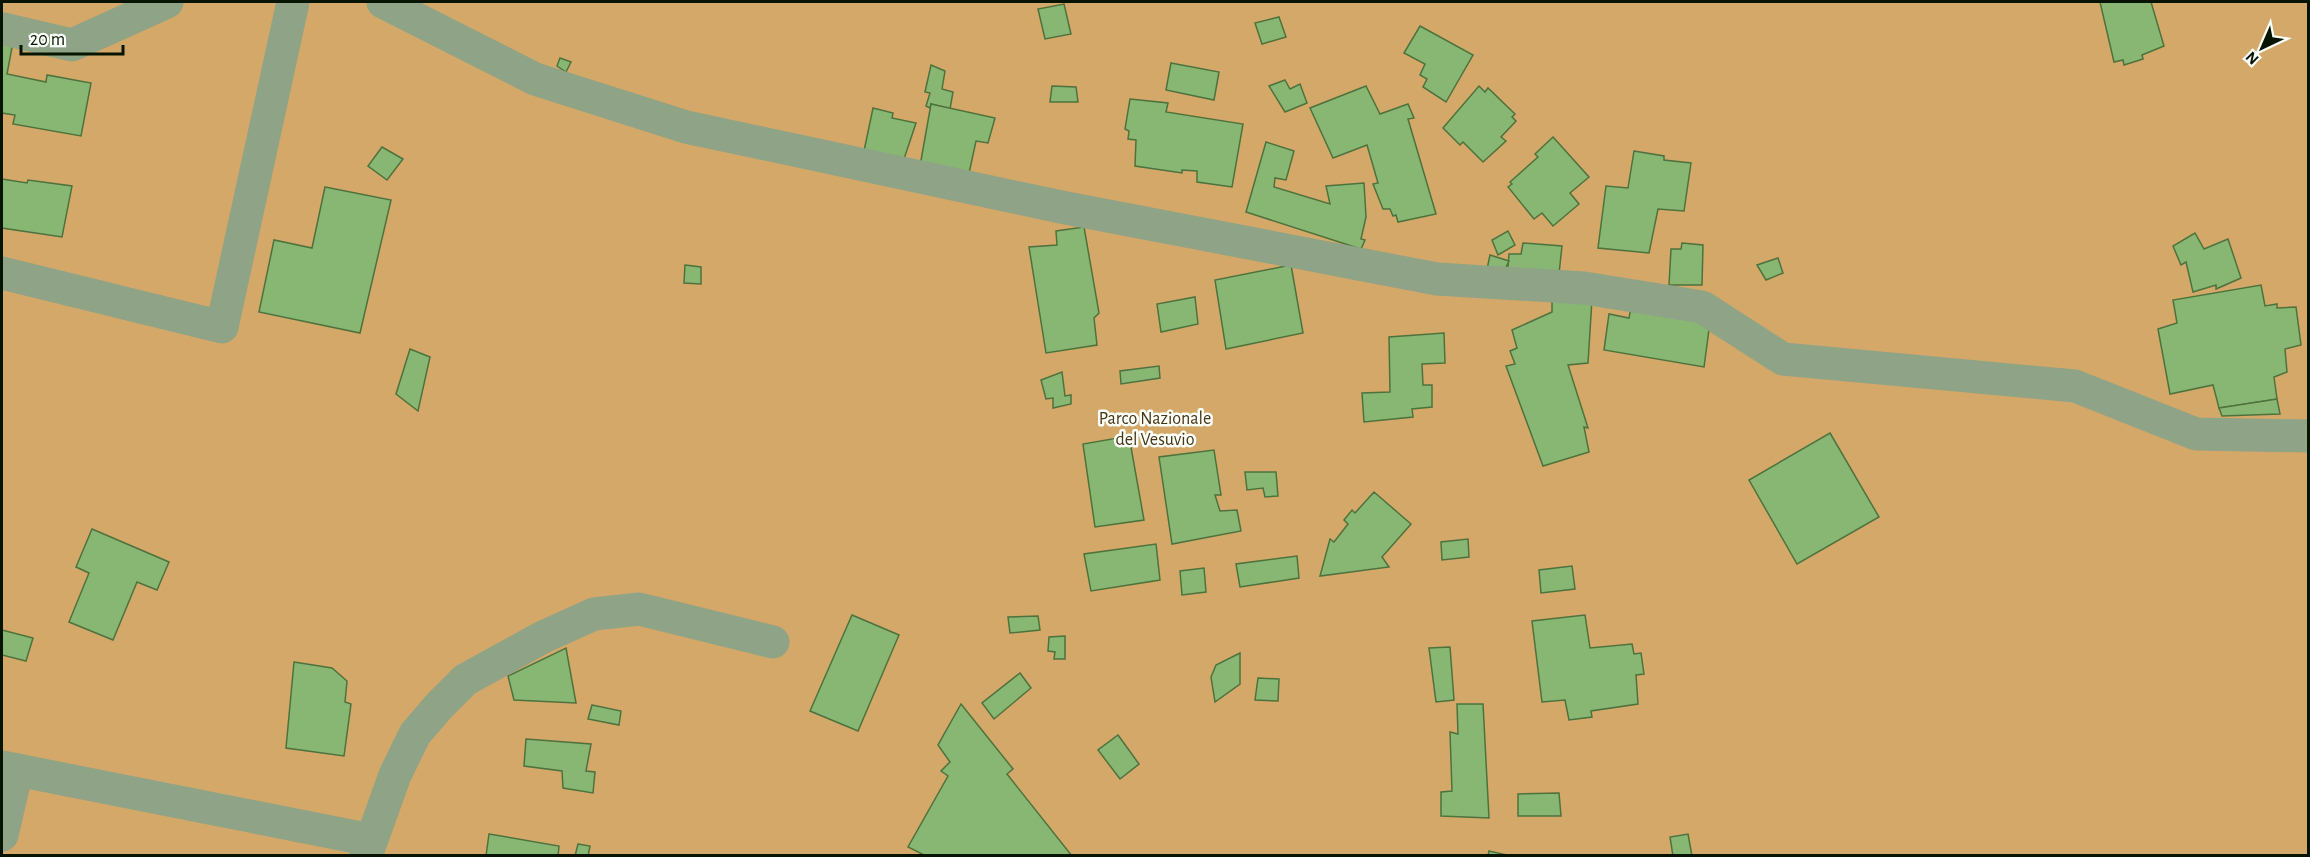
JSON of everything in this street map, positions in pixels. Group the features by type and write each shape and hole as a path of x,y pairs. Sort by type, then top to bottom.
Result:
{"street":[{"path":"4,29 72,45 167,2"},
{"path":"2,273 222,327 294,2"},
{"path":"383,2 536,79 686,127 1061,207 1437,279 1584,288 1702,307 1784,359 2075,386 2196,434 2308,436"},
{"path":"2,835 9,768 368,848 395,775 415,734 465,680 543,637 594,614 639,609 773,642"}],"green space":[{"name":"Parco Nazionale del Vesuvio","path":"2,2 2308,2 2308,855 2,855"}],"building":[{"path":"2100,2 2151,2 2164,46 2142,55 2143,59 2124,65 2123,60 2114,62"},
{"path":"1064,4 1071,34 1045,39 1038,9"},
{"path":"1279,17 1286,37 1262,44 1255,23"},
{"path":"1420,26 1473,55 1446,102 1423,87 1427,79 1420,75 1425,64 1404,53"},
{"path":"2,40 13,42 7,74 46,82 47,75 91,83 81,136 13,124 15,115 2,113"},
{"path":"560,58 571,62 566,72 557,66"},
{"path":"1171,63 1219,72 1214,100 1166,90"},
{"path":"931,65 945,71 942,89 953,92 950,109 931,104 930,108 926,106 930,93 925,92"},
{"path":"1285,80 1290,89 1300,84 1307,103 1285,112 1269,86"},
{"path":"1052,86 1076,87 1078,102 1050,102"},
{"path":"1366,86 1380,114 1408,104 1414,118 1408,119 1436,214 1398,222 1396,215 1393,216 1390,209 1383,209 1373,184 1378,183 1367,145 1333,158 1310,108"},
{"path":"1479,86 1485,92 1488,88 1515,114 1512,117 1516,121 1501,137 1506,141 1483,162 1463,142 1460,145 1443,128"},
{"path":"1130,99 1168,103 1166,112 1243,124 1232,187 1197,182 1197,171 1182,170 1182,173 1135,166 1136,140 1128,139 1129,131 1125,129"},
{"path":"931,104 995,118 988,143 976,141 968,178 920,166"},
{"path":"873,108 893,113 892,118 916,123 904,159 864,151"},
{"path":"1553,137 1589,177 1570,193 1579,204 1553,226 1542,213 1534,219 1508,187 1512,184 1510,182 1538,157 1535,154"},
{"path":"1266,142 1294,151 1286,180 1275,178 1274,187 1330,204 1326,186 1364,183 1366,217 1361,239 1365,240 1361,249 1246,212"},
{"path":"382,147 403,159 387,180 368,166"},
{"path":"1634,151 1664,156 1664,160 1691,163 1684,211 1658,209 1649,253 1598,248 1606,186 1628,188"},
{"path":"2,179 72,186 62,237 2,228"},
{"path":"325,187 391,200 360,333 259,312 274,240 312,248"},
{"path":"1084,227 1099,313 1094,318 1097,345 1046,353 1029,247 1057,245 1056,231"},
{"path":"1508,231 1515,245 1498,255 1492,240"},
{"path":"2195,233 2204,249 2228,239 2241,278 2216,289 2216,285 2193,292 2186,262 2181,265 2173,246"},
{"path":"1523,243 1562,246 1558,283 1507,278 1509,254 1521,254"},
{"path":"1682,243 1703,245 1702,285 1669,285 1671,249 1681,249"},
{"path":"1490,255 1509,261 1504,271 1487,269"},
{"path":"1778,258 1783,273 1766,280 1757,265"},
{"path":"685,265 701,267 701,284 684,283"},
{"path":"1291,265 1303,333 1226,349 1215,280"},
{"path":"2261,285 2265,306 2277,304 2277,308 2296,307 2301,345 2285,349 2287,372 2274,377 2277,399 2219,408 2213,385 2170,394 2158,329 2177,323 2173,300"},
{"path":"1195,297 1198,324 1161,332 1157,304"},
{"path":"1592,299 1588,363 1568,365 1588,428 1584,427 1589,452 1543,466 1506,366 1515,364 1510,351 1517,348 1512,330 1552,312 1552,300"},
{"path":"1632,302 1710,322 1704,367 1604,350 1609,314 1629,318"},
{"path":"1444,333 1445,363 1422,364 1423,385 1432,385 1432,407 1412,409 1413,417 1364,422 1362,393 1390,392 1389,337"},
{"path":"410,349 430,357 418,411 396,394"},
{"path":"1159,366 1160,378 1121,384 1120,371"},
{"path":"1062,372 1065,396 1071,395 1071,404 1053,408 1053,398 1046,399 1041,380"},
{"path":"2277,399 2280,414 2222,416 2219,408"},
{"path":"1830,433 1879,517 1797,564 1749,480"},
{"path":"1129,436 1144,520 1095,527 1083,444"},
{"path":"1214,450 1221,495 1215,495 1220,511 1237,510 1241,531 1172,544 1159,457"},
{"path":"1245,472 1276,472 1278,496 1265,497 1263,488 1247,490"},
{"path":"1374,492 1411,524 1382,557 1389,567 1320,576 1330,539 1334,542 1348,524 1344,520 1352,510 1355,513"},
{"path":"92,529 169,562 157,590 137,582 113,640 69,622 89,573 76,567"},
{"path":"1468,539 1469,557 1442,560 1441,542"},
{"path":"1156,544 1160,580 1091,591 1084,554"},
{"path":"1297,556 1299,578 1240,587 1236,564"},
{"path":"1572,566 1575,589 1541,593 1539,570"},
{"path":"1204,568 1206,592 1182,595 1180,571"},
{"path":"852,615 899,635 858,731 810,711"},
{"path":"1585,615 1590,648 1632,644 1634,654 1641,653 1644,674 1636,675 1638,704 1591,711 1592,717 1569,720 1565,700 1542,702 1532,621"},
{"path":"1038,616 1040,630 1010,633 1008,617"},
{"path":"2,630 33,638 26,661 2,655"},
{"path":"1065,636 1065,659 1054,659 1055,652 1048,651 1049,637"},
{"path":"1450,647 1454,700 1436,702 1429,648"},
{"path":"566,648 576,703 514,700 508,676"},
{"path":"1240,653 1240,684 1215,702 1211,677 1216,665"},
{"path":"294,662 332,668 347,681 345,702 351,704 344,756 286,748"},
{"path":"1020,673 1031,688 994,719 982,703"},
{"path":"1258,678 1279,679 1278,701 1255,700"},
{"path":"961,704 1013,769 1007,774 1072,856 926,856 908,847 948,776 941,771 950,762 938,745"},
{"path":"1457,704 1483,704 1489,818 1441,816 1441,792 1452,791 1450,732 1458,734"},
{"path":"592,705 621,711 619,725 588,719"},
{"path":"1118,735 1139,764 1120,779 1098,750"},
{"path":"526,739 591,744 586,771 595,772 593,793 563,788 562,771 524,766"},
{"path":"1559,793 1561,816 1518,816 1518,794"},
{"path":"489,834 559,846 558,856 486,856"},
{"path":"1688,834 1692,856 1673,856 1670,837"},
{"path":"578,844 590,846 588,856 575,856"},
{"path":"1489,851 1511,856 1488,856"}]}
